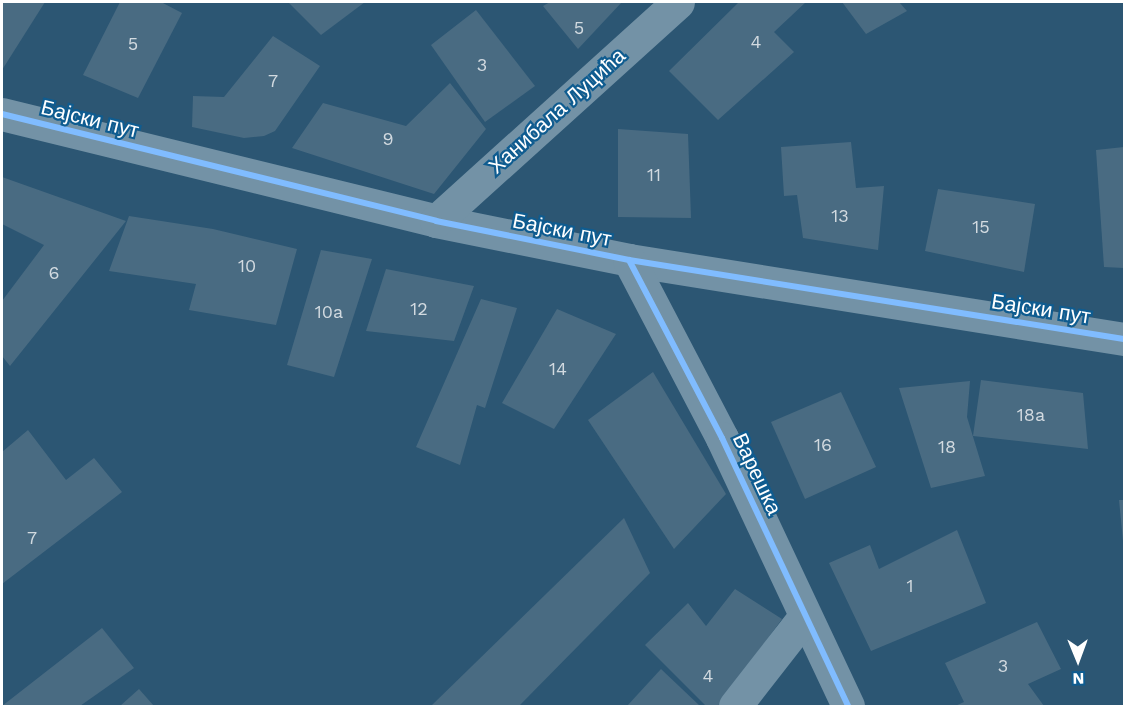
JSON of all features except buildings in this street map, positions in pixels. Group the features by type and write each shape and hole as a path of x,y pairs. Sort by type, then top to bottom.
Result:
{"street":[{"name":"Ханибала Луцића","path":"436,221 678,2"},
{"name":"Бајски пут","path":"2,114 436,221 629,260 1125,339"},
{"name":"Варешка","path":"629,260 722,438 848,706"},
{"path":"735,706 805,616"}],"cycle path":[{"path":"2,114 436,221 629,260 1124,339"},
{"path":"629,260 722,438 848,706"}]}
